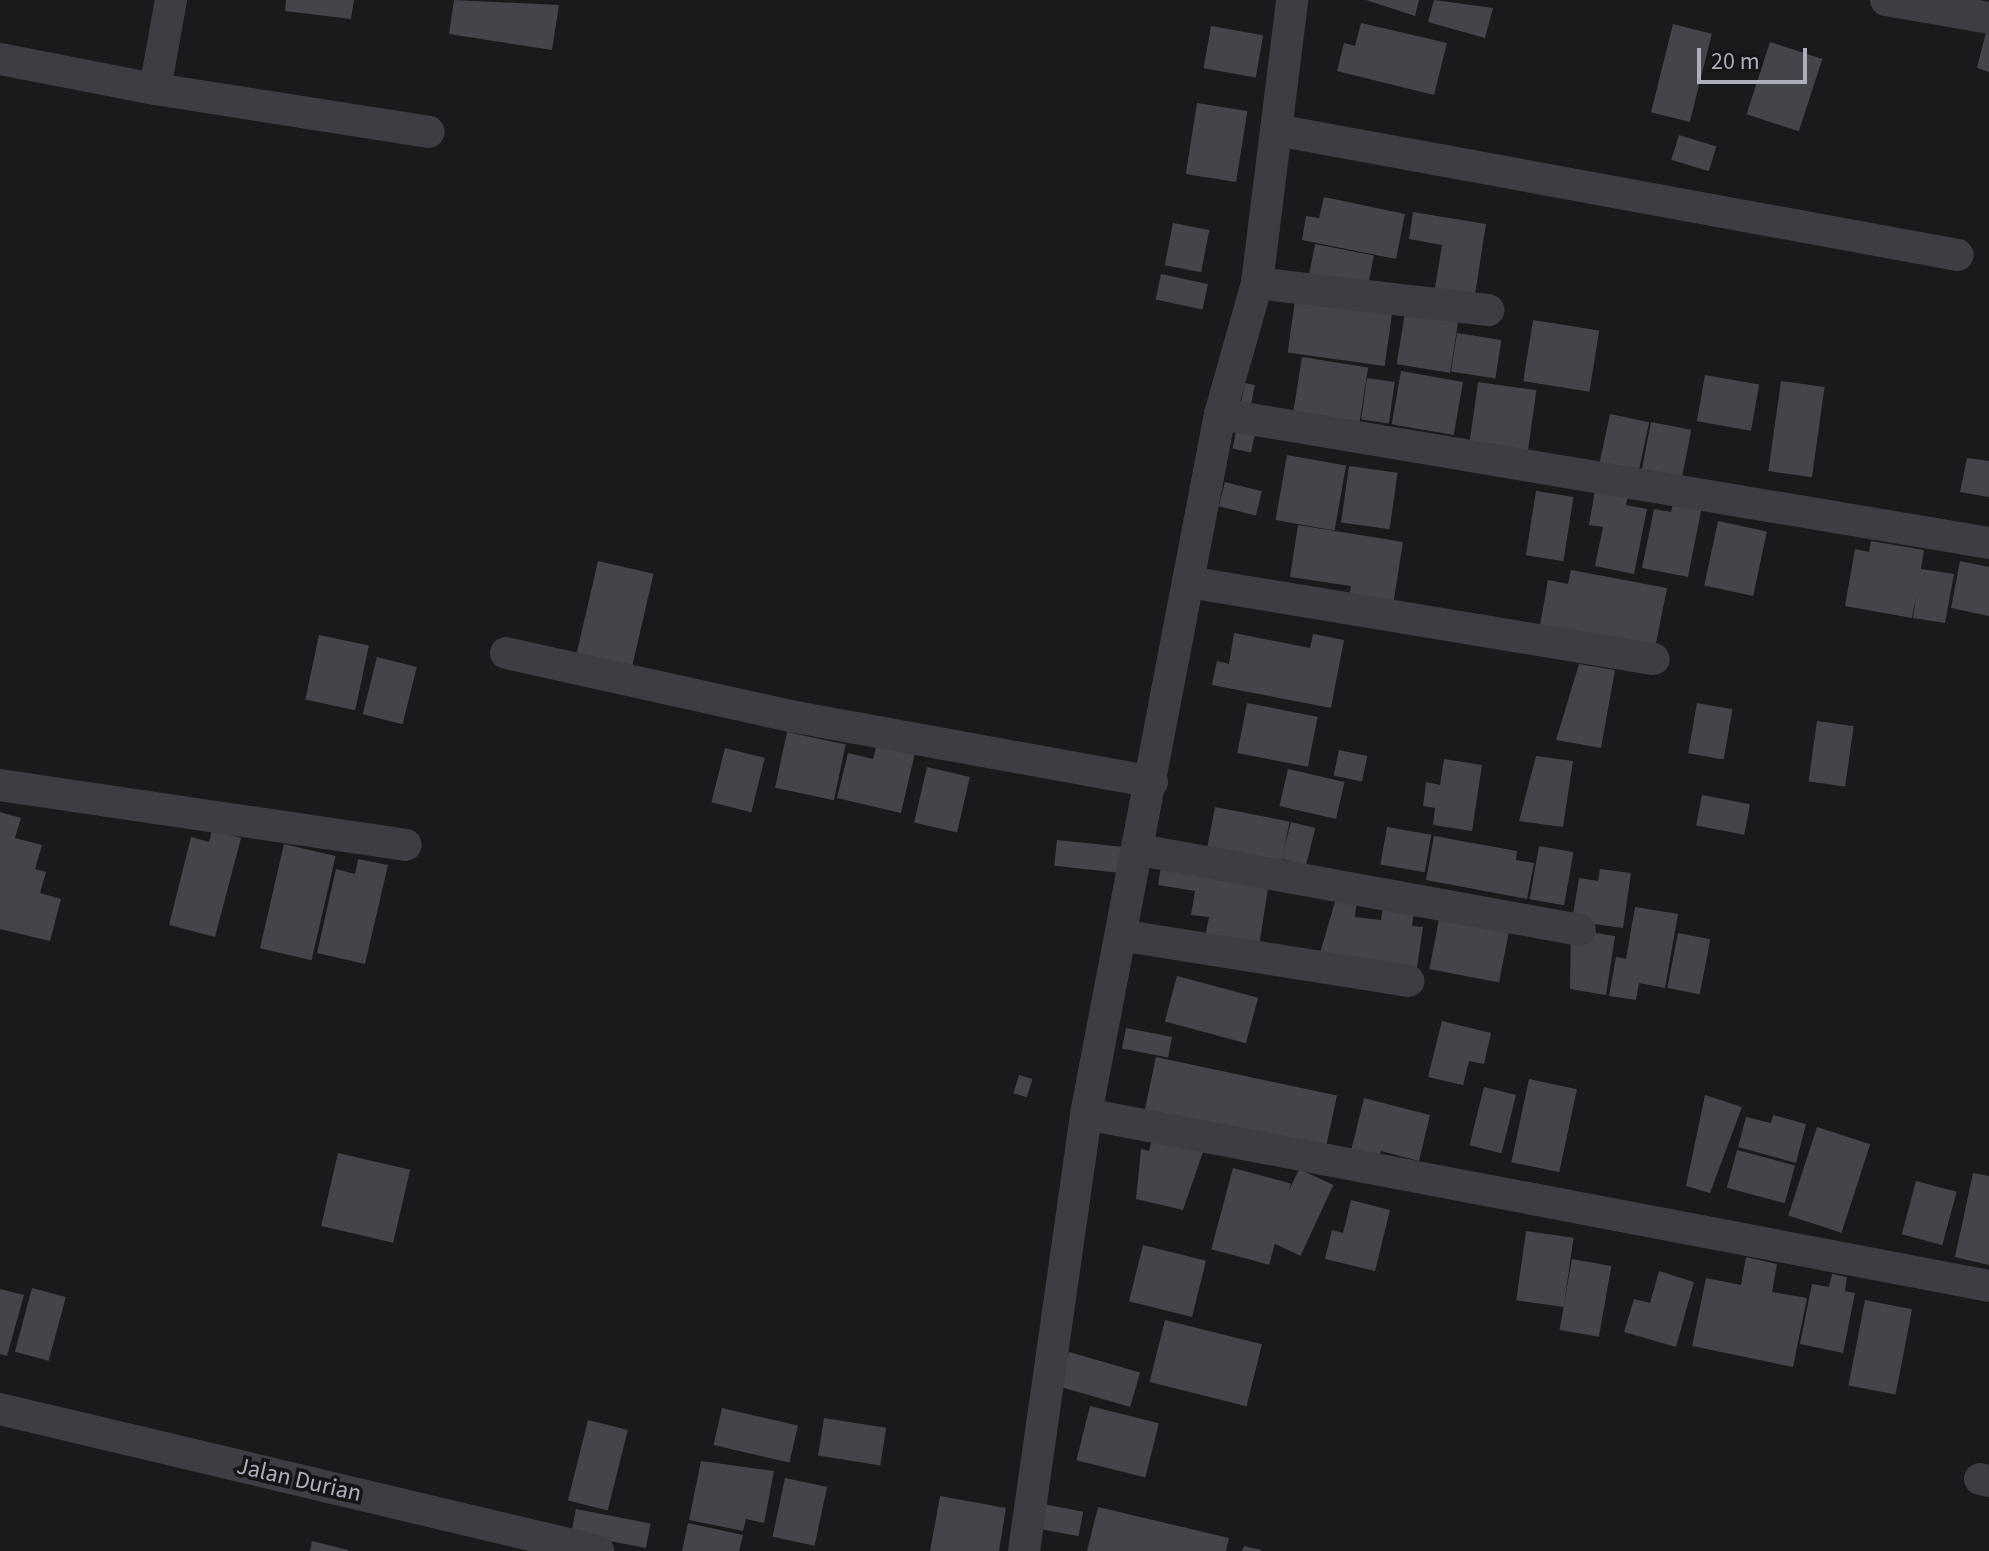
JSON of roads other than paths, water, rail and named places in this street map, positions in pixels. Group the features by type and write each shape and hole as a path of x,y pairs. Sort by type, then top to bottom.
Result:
{"street":[{"path":"155,89 171,0"},
{"path":"1024,1551 1086,1114 1125,936 1220,414 1257,283 1292,0"},
{"path":"1886,0 1989,18"},
{"path":"0,59 155,89 429,132"},
{"path":"1276,130 1958,255"},
{"path":"1257,283 1488,310"},
{"path":"1220,414 1989,543"},
{"path":"1188,582 1654,659"},
{"path":"506,653 790,716 1152,782"},
{"path":"0,785 406,845"},
{"path":"1140,850 1580,930"},
{"path":"1125,936 1408,981"},
{"path":"1086,1114 1989,1286"},
{"name":"Jalan Durian","path":"0,1409 598,1551"}]}
